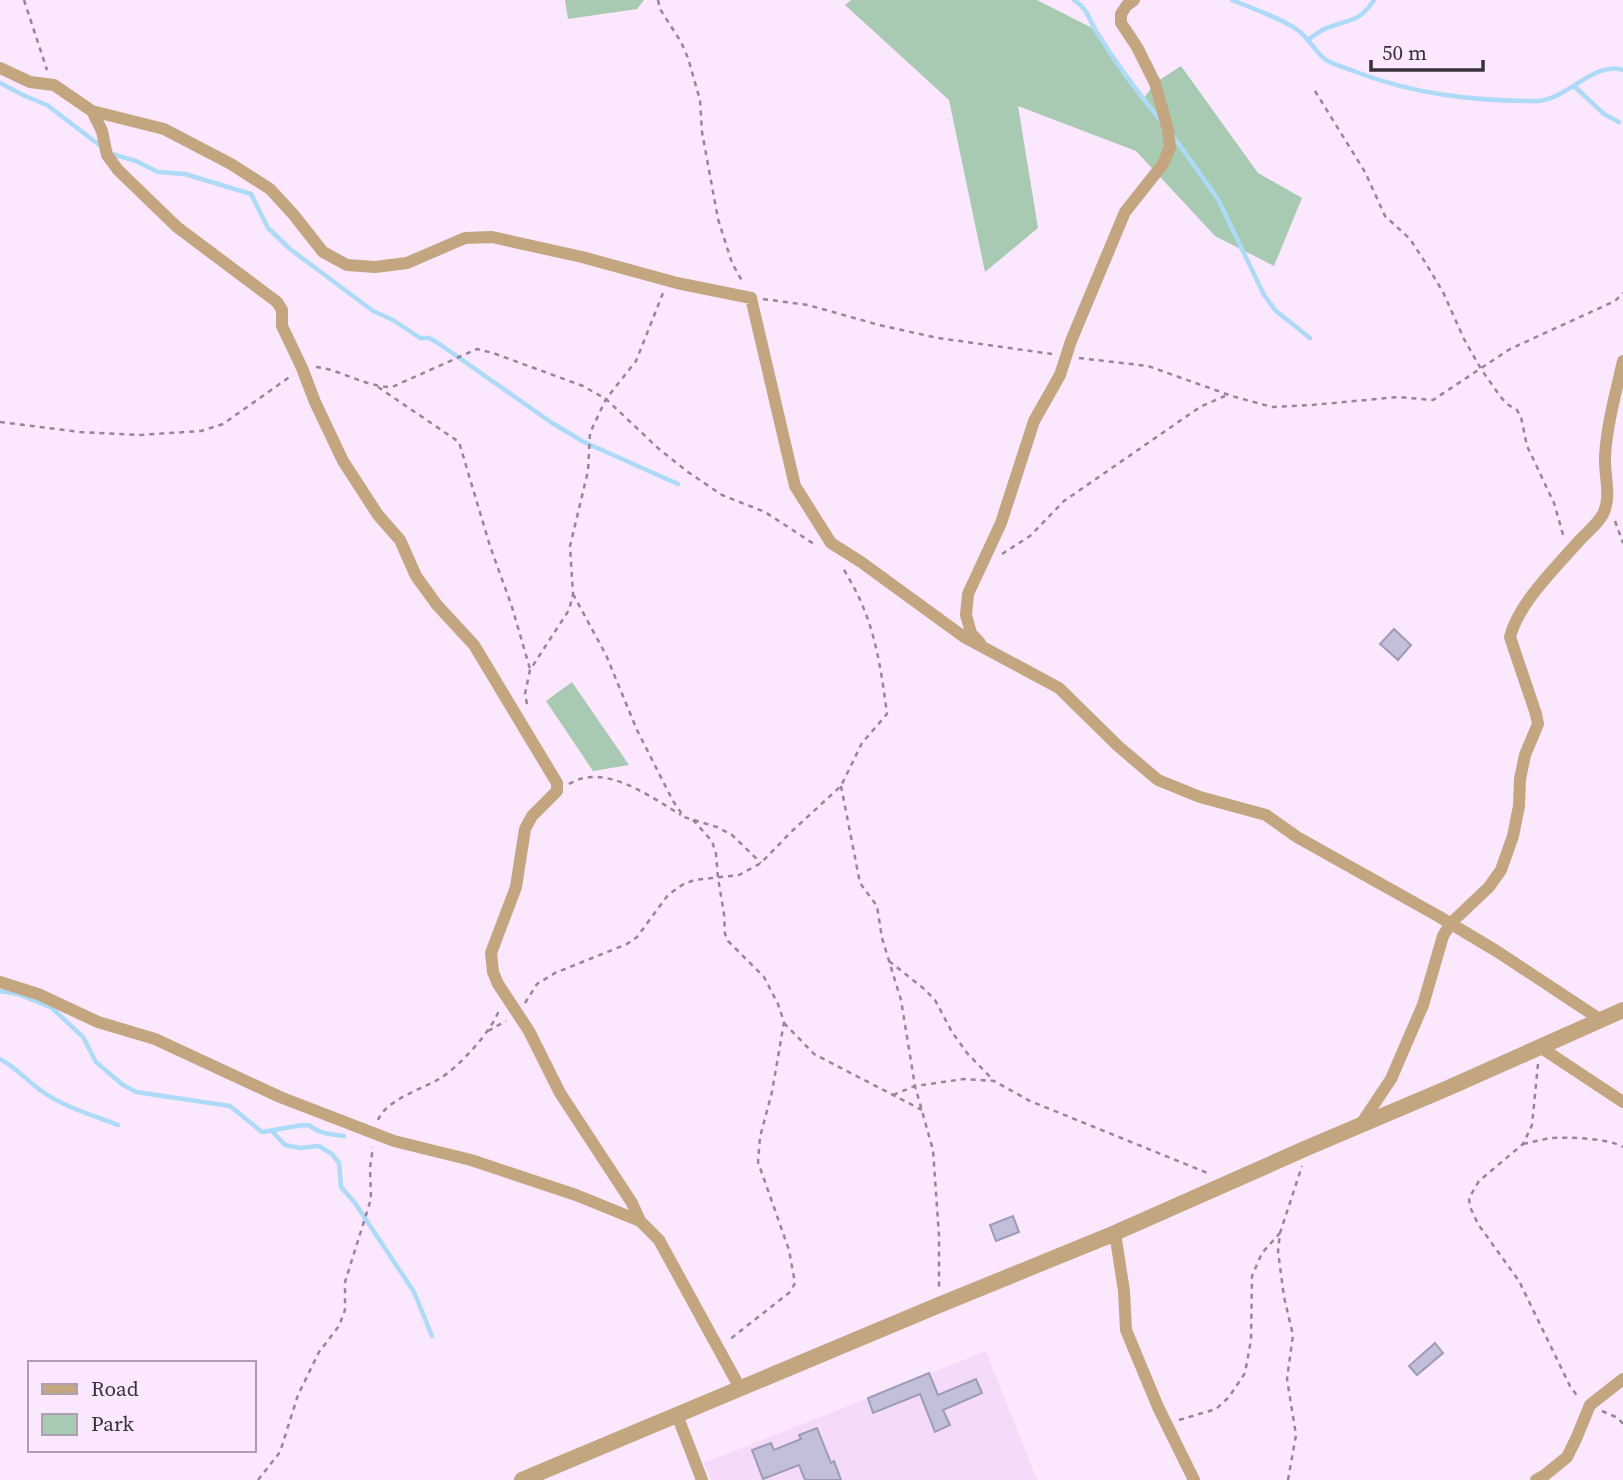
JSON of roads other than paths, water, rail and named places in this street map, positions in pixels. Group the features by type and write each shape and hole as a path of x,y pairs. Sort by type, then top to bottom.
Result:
{"street":[{"path":"985,648 971,633 966,615 968,594 1001,523 1034,421 1060,376 1076,328 1125,212 1163,164 1170,147 1155,83 1121,23 1121,14 1134,0"},
{"path":"0,68 30,82 54,85 92,111 164,129 231,164 270,189 323,252 347,265 375,267 407,263 465,238 492,237 582,257 668,281 751,298 795,486 831,543 964,637 1059,688 1118,746 1158,780 1200,797 1266,815 1297,837 1498,951 1601,1020"},
{"path":"92,111 102,131 107,155 118,170 177,227 277,302 282,310 282,326 343,461 378,515 400,540 416,576 437,605 474,645 557,783 557,791 532,816 525,829 516,887 491,953 493,972 560,1093 632,1203 640,1221 659,1240 740,1388"},
{"path":"1362,1124 1391,1079 1423,1004 1443,936 1451,923 1489,887 1501,870 1513,836 1525,755 1538,724 1510,637 1513,625 1528,602 1601,517 1608,502 1605,457 1623,361"},
{"path":"0,982 38,994 98,1022 155,1040 281,1097 394,1142 471,1160 576,1195 640,1221"},
{"path":"522,1480 1115,1233 1623,1010"},
{"path":"1540,1047 1623,1102"},
{"path":"1115,1233 1124,1292 1126,1330 1166,1424 1194,1480"},
{"path":"1536,1480 1567,1457 1590,1405 1623,1379"},
{"path":"677,1415 702,1480"}],"waterway":[{"path":"1074,0 1085,10 1111,54 1161,121"},
{"path":"1232,0 1294,28 1329,62 1378,80 1444,95 1489,100 1546,100 1601,71 1623,70"},
{"path":"1308,40 1324,29 1358,17 1374,0"},
{"path":"0,83 47,105 102,147"},
{"path":"1574,86 1604,114 1619,122"},
{"path":"1173,136 1218,199 1264,295 1276,311 1310,338"},
{"path":"112,154 136,161 158,172 185,174 251,194 268,228 290,249 373,311 393,320 420,338 429,338 438,343 552,423 584,442 678,484"},
{"path":"0,991 18,994 52,1008 83,1037 96,1062 123,1085 136,1092 230,1106 262,1132 309,1125 321,1132 344,1136"},
{"path":"0,1059 51,1097 118,1125"},
{"path":"272,1131 285,1145 300,1148 319,1146 332,1154 339,1163 341,1187 355,1203 414,1292 432,1336"}]}
